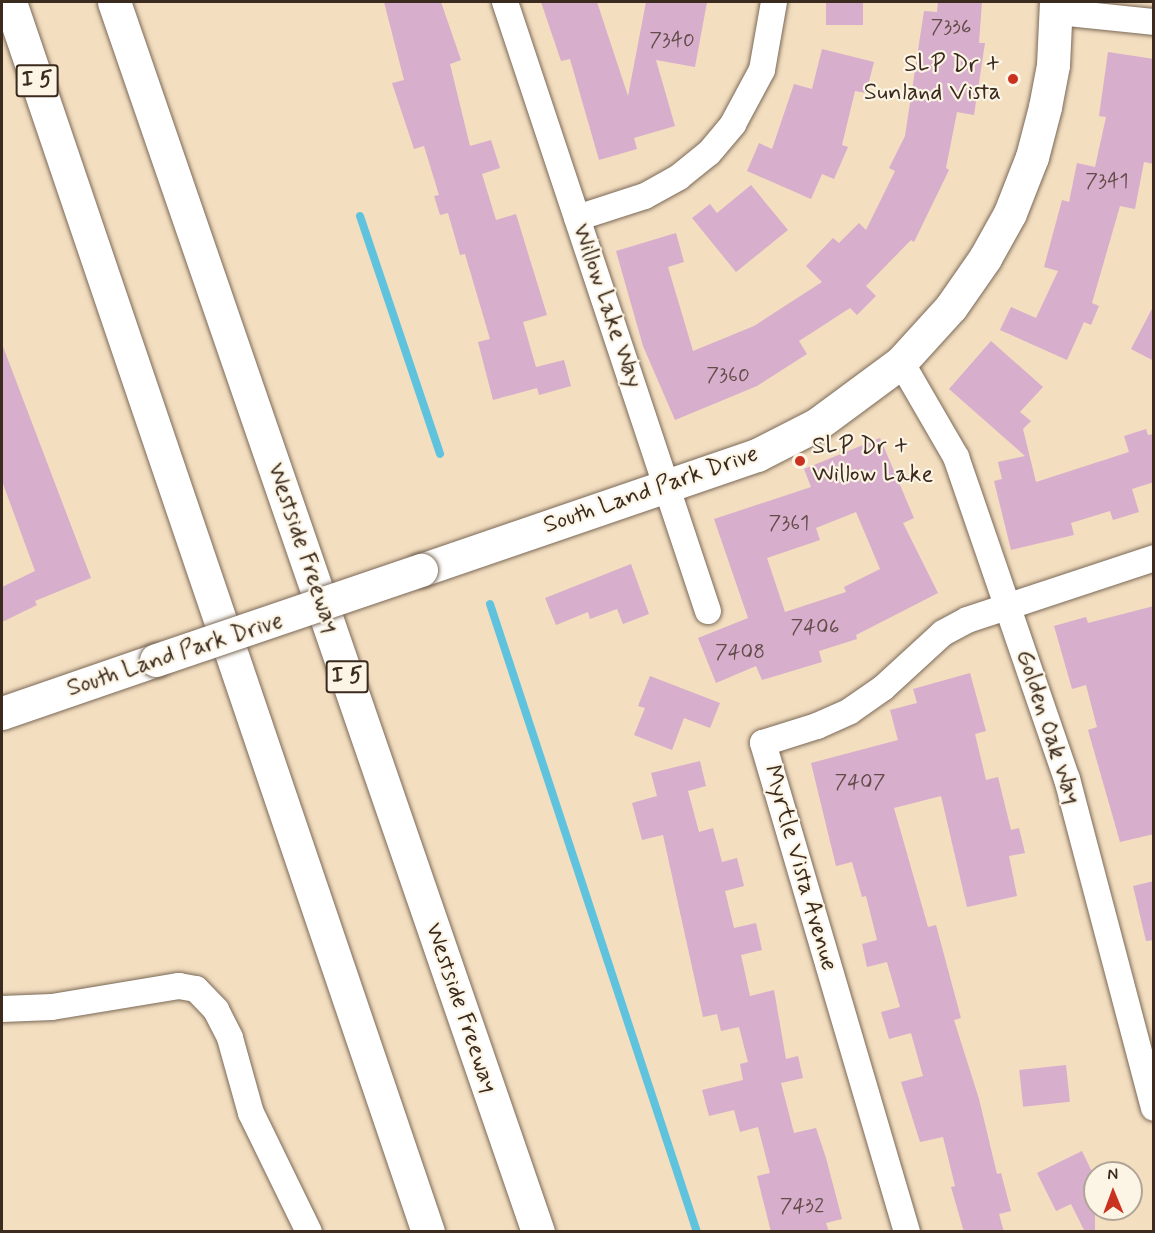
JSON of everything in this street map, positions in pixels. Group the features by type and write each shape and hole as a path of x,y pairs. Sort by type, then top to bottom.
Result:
{"main road":[{"name":"I 5","path":"10,2 428,1232"},
{"name":"Westside Freeway","path":"114,2 537,1232"},
{"path":"127,2 156,123"},
{"path":"2,5 64,161"},
{"name":"South Land Park Drive","path":"2,713 757,455 816,425 901,362 951,307 985,258 1010,213 1032,157 1045,107 1056,7"}],"street":[{"name":"Willow Lake Way","path":"505,2 708,611"},
{"path":"577,218 645,196 679,177 709,153 733,124 762,70 774,2"},
{"path":"1056,7 1154,22"},
{"name":"Golden Oak Way","path":"901,362 956,457 1008,605 1070,789 1154,1108"},
{"path":"1008,605 1154,558"},
{"name":"Myrtle Vista Avenue","path":"907,1232 764,743 817,726 850,711 883,688 943,633 1008,605"},
{"path":"2,1009 52,1007 179,986 196,988 216,1010 230,1038 251,1113 309,1232"}],"building":[{"path":"384,2 441,2 461,60 450,64 470,146 491,140 500,168 482,174 496,220 516,214 547,315 523,322 536,367 564,360 571,386 539,395 537,388 493,400 478,342 490,339 465,254 460,255 448,213 440,215 434,196 439,195 424,146 414,149 392,83 404,80"},
{"path":"541,2 597,2 628,96 646,2 707,2 695,67 656,60 675,126 634,138 637,149 599,160 570,59 561,61"},
{"path":"826,2 863,2 863,25 826,25"},
{"path":"938,2 982,2 979,43 985,43 974,115 957,112 946,168 949,170 914,242 911,240 866,286 876,296 857,315 850,308 799,341 807,354 757,386 675,420 643,346 616,251 676,233 684,262 668,267 693,351 754,326 822,282 806,266 833,238 839,243 859,223 866,230 895,171 889,168 905,136 924,11 937,12"},
{"path":"822,49 874,62 866,93 855,91 842,145 848,147 834,179 822,174 811,199 747,171 759,143 772,149 794,84 812,89"},
{"path":"1108,52 1154,59 1154,164 1144,162 1135,209 1120,206 1092,303 1099,306 1091,325 1084,322 1067,360 1000,330 1011,307 1036,318 1058,271 1044,267 1062,200 1069,202 1077,163 1095,167 1106,117 1099,116"},
{"path":"751,185 788,230 736,272 692,218 710,204 717,213"},
{"path":"1154,305 1154,361 1131,349"},
{"path":"991,341 1043,387 1020,412 1031,421 1023,429 1036,482 1129,452 1124,436 1146,429 1148,435 1154,434 1154,482 1132,489 1139,512 1113,520 1110,511 1071,523 1074,535 1011,550 994,481 1002,479 998,462 1025,456 949,389"},
{"path":"2,344 91,578 35,601 37,605 2,622 2,587 35,571 2,481"},
{"path":"880,438 914,518 903,523 938,593 856,635 857,639 819,651 822,662 762,680 756,666 716,683 698,638 748,618 714,519 811,487 804,469","holes":["856,512 880,569 844,587 846,592 785,612 767,558 820,540 816,528"]},
{"path":"631,564 649,614 623,624 617,609 590,619 588,612 556,625 545,598"},
{"path":"1154,606 1154,834 1120,842 1088,730 1097,727 1086,685 1072,689 1054,626 1086,617 1088,623"},
{"path":"970,673 986,731 975,734 986,780 998,777 1011,830 1019,828 1025,853 1009,856 1017,896 967,907 941,796 894,808 928,927 936,925 961,1018 954,1020 979,1099 997,1174 1001,1173 1011,1211 999,1214 1004,1232 964,1232 951,1187 955,1186 943,1137 920,1142 901,1082 923,1076 911,1033 889,1039 881,1012 900,1007 887,962 867,967 862,944 877,940 866,896 862,897 852,862 836,866 811,763 898,740 890,710 917,703 913,689"},
{"path":"650,676 720,703 710,728 684,718 672,750 634,735 645,708 638,706"},
{"path":"700,761 706,786 688,791 699,832 713,828 722,862 737,858 744,886 725,891 734,928 756,923 762,950 741,955 750,996 774,990 786,1059 798,1056 803,1078 781,1083 794,1133 816,1128 826,1158 842,1219 826,1223 829,1232 771,1232 757,1176 770,1173 758,1127 740,1132 734,1110 709,1116 702,1090 743,1080 740,1064 748,1062 739,1027 721,1031 717,1014 703,1017 663,835 642,840 632,803 657,796 651,773"},
{"path":"1154,881 1154,940 1146,941 1133,886"},
{"path":"1066,1065 1070,1102 1023,1107 1019,1070"},
{"path":"1082,1151 1087,1161 1083,1161 1083,1221 1095,1221 1095,1232 1085,1232 1071,1204 1056,1211 1037,1173"}],"waterway":[{"path":"360,216 440,454"},
{"path":"490,604 697,1232"}],"place":[{"name":"SLP Dr + Sunland Vista","path":"1013,79"},
{"name":"SLP Dr + Willow Lake","path":"800,461"}]}
